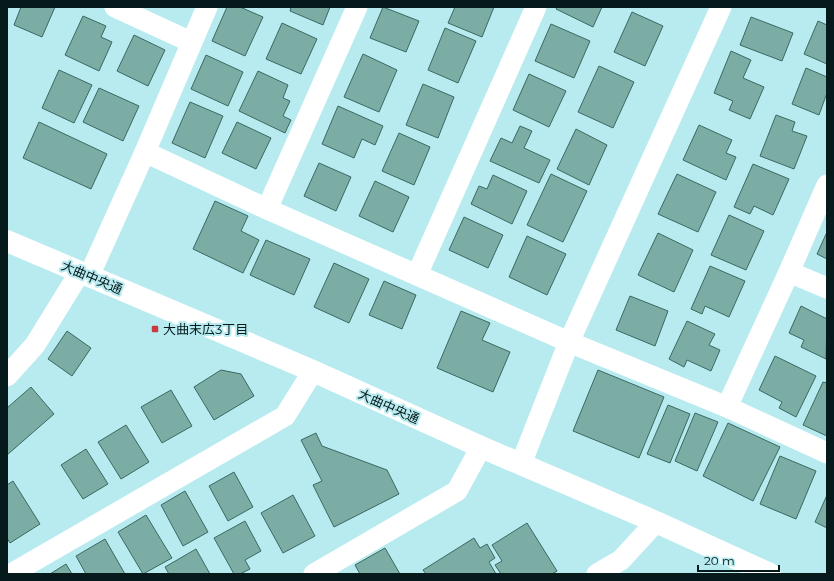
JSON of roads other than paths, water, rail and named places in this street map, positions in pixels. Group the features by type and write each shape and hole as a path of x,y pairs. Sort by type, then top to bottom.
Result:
{"main road":[{"name":"大曲中央通","path":"7,241 313,371 481,447 656,522 770,574"}],"street":[{"path":"115,7 191,42"},
{"path":"7,376 35,345 85,274 145,152 206,7"},
{"path":"268,209 357,7"},
{"path":"417,274 536,7"},
{"path":"521,464 569,342 721,7"},
{"path":"145,152 268,209 569,342 727,407 827,453"},
{"path":"727,407 827,185"},
{"path":"789,272 827,288"},
{"path":"11,574 284,416 313,371"},
{"path":"314,574 457,491 481,447"},
{"path":"597,574 621,560 656,522"}],"place":[{"name":"大曲末広3丁目","path":"155,329"}]}
